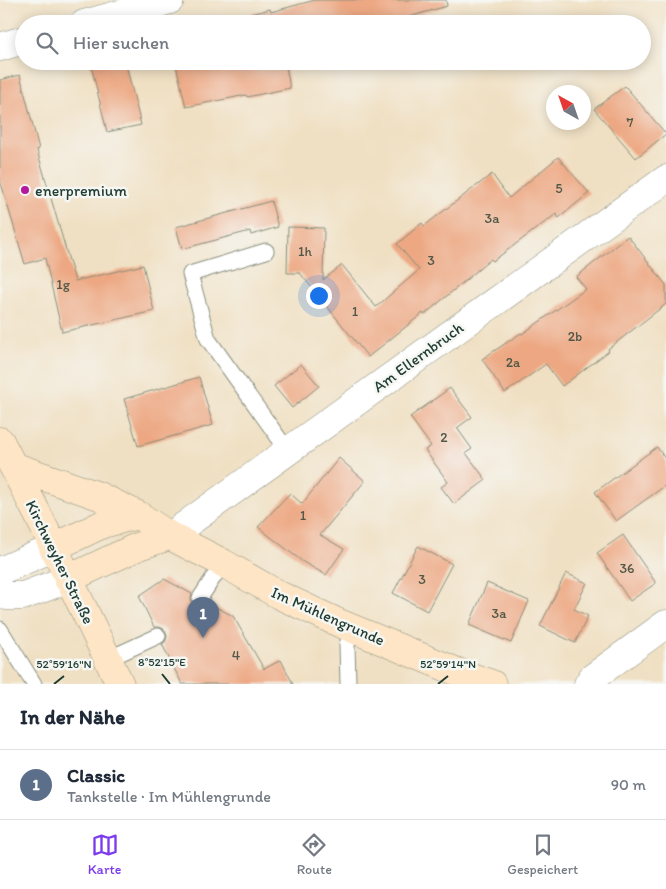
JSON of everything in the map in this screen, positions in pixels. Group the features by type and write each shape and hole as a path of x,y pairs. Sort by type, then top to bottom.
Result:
{"main road":[{"name":"Kirchweyher Straße","path":"0,440 120,684"},
{"name":"Im Mühlengrunde","path":"13,466 99,496 138,515 170,536 279,595 352,628 460,673 492,684"},
{"path":"53,548 103,524 138,515"},
{"path":"68,579 139,546 170,536"}],"street":[{"path":"116,15 170,0"},
{"path":"0,47 15,43"},
{"name":"Am Ellernbruch","path":"170,536 666,179"},
{"path":"0,572 53,548"},
{"path":"0,595 24,596 68,579"},
{"path":"588,684 592,678 666,624"}],"lane":[{"path":"266,251 190,274 208,340 288,451"},
{"path":"200,598 222,563"},
{"path":"348,684 347,645 352,628"},
{"path":"0,629 34,684"},
{"path":"108,659 158,636"}],"building":[{"path":"315,0 446,0 447,6 416,15 247,15 270,9 271,12"},
{"path":"92,70 127,70 141,125 107,132"},
{"path":"177,70 287,70 290,88 186,107"},
{"path":"20,75 39,149 37,150 75,281 143,265 154,311 62,332 45,258 25,264 0,180 0,80"},
{"path":"625,86 666,134 636,158 594,109"},
{"path":"558,157 589,193 559,218 556,214 493,261 491,259 424,315 423,313 368,357 300,273 287,273 288,227 324,228 323,280 342,265 376,307 419,270 397,244 422,223 424,226 492,174 509,198"},
{"path":"271,201 278,227 251,235 250,231 182,249 176,227"},
{"path":"628,236 666,285 666,304 608,349 609,351 562,386 546,364 505,393 482,359 522,334 586,289 576,277"},
{"path":"301,364 319,386 292,408 274,386"},
{"path":"199,377 213,425 138,446 124,399"},
{"path":"450,388 472,417 457,428 472,449 466,453 486,480 454,504 441,487 448,482 425,450 431,446 410,417"},
{"path":"657,447 666,460 666,485 616,521 595,492"},
{"path":"339,458 365,481 320,535 344,549 326,575 303,562 258,527 290,493 302,504"},
{"path":"623,535 656,583 630,601 597,553"},
{"path":"418,546 452,564 427,611 393,593"},
{"path":"566,573 587,583 574,609 588,616 575,643 540,626"},
{"path":"164,579 192,594 191,602 195,606 204,607 208,603 233,616 264,669 281,660 293,684 182,684 162,644 167,637 166,632 164,629 154,627 139,596"},
{"path":"487,583 529,601 511,643 469,625"}],"place":[{"name":"enerpremium","path":"25,190"},
{"name":"Classic","path":"203,638"}]}
